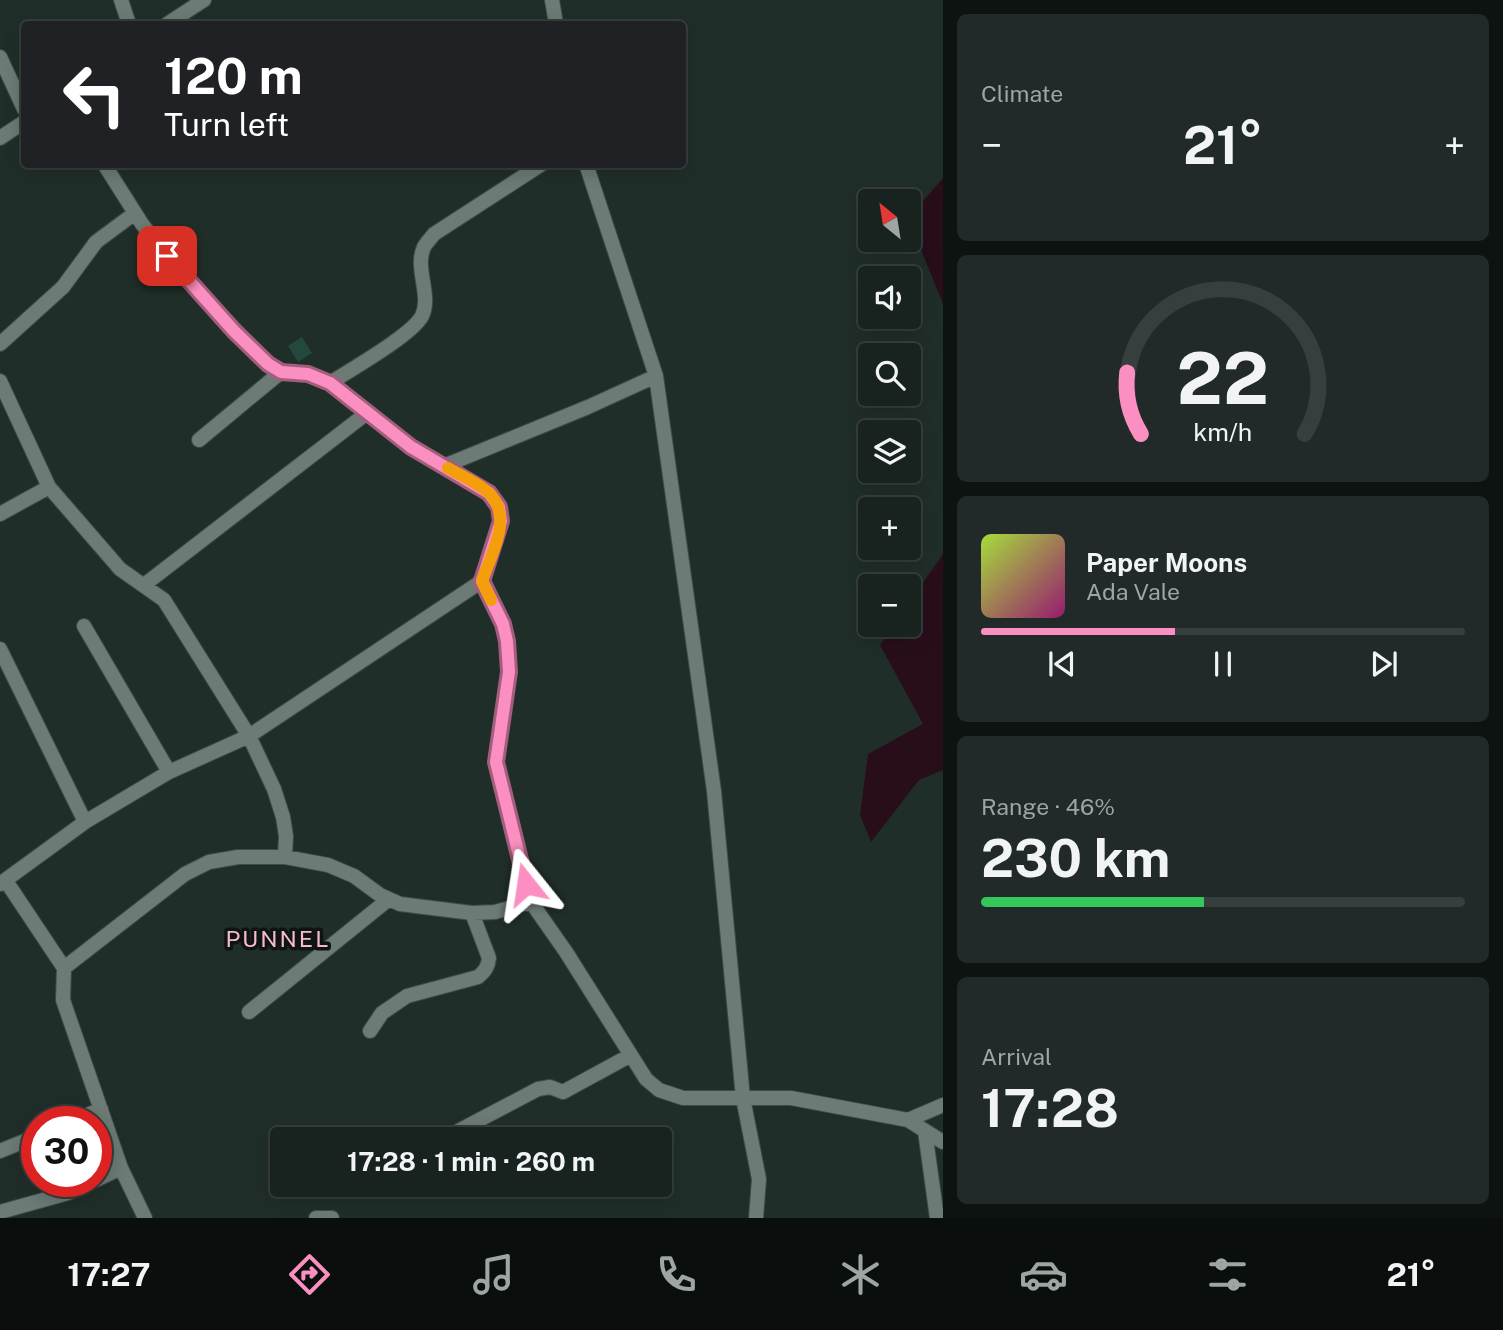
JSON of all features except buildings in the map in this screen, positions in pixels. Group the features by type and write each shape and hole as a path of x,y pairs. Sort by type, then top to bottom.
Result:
{"street":[{"path":"121,0 128,21"},
{"path":"172,21 204,0"},
{"path":"552,0 556,21"},
{"path":"0,57 21,102"},
{"path":"0,138 21,123"},
{"path":"101,1106 63,1000 64,968 3,882 85,822 169,772 249,736 482,581 501,521 499,507 489,493 411,447 330,383 308,374 281,372 253,351 179,271 135,213 107,168"},
{"path":"330,383 411,330 422,316 425,300 422,260 424,247 434,234 535,168"},
{"path":"587,168 656,376 714,790 743,1098 759,1178 757,1218"},
{"path":"0,344 63,287 96,242 135,213"},
{"path":"199,440 281,372"},
{"path":"444,466 656,376"},
{"path":"0,381 49,487 120,569 164,600 249,736 274,789 283,817 285,858"},
{"path":"144,585 367,413"},
{"path":"0,514 49,487"},
{"path":"482,581 503,624 507,641 509,672 496,762 531,902 566,952 646,1079 659,1090 683,1098 791,1098 908,1120 943,1142"},
{"path":"84,626 169,772"},
{"path":"0,649 5,671 85,822"},
{"path":"64,968 185,874 209,862 238,856 285,858 328,865 354,876 400,904 472,914 495,912 531,902"},
{"path":"248,1012 389,899"},
{"path":"370,1031 382,1013 407,996 478,977 484,972 489,957 472,914"},
{"path":"466,1127 538,1089 544,1087 563,1092 569,1090 631,1055"},
{"path":"908,1120 943,1105"},
{"path":"925,1131 937,1218"},
{"path":"112,1140 121,1168 145,1218"},
{"path":"0,1151 21,1142"},
{"path":"112,1172 121,1168"},
{"path":"0,1212 54,1197"},
{"path":"316,1218 332,1218"}],"shaded area":[{"path":"943,178 943,304 921,250 921,203"},
{"path":"943,554 943,770 919,780 871,842 860,815 868,754 923,724 880,645 886,637 921,637 921,585"}],"slow traffic":[{"path":"448,468 489,493 499,507 499,533 482,581 491,600"}],"district":[{"name":"PUNNEL","path":"278,939"}],"route":[{"path":"167,256 234,331 268,364 281,372 308,374 330,383 411,447 489,493 499,507 499,533 482,581 503,624 507,641 509,672 496,762 526,884"}]}
